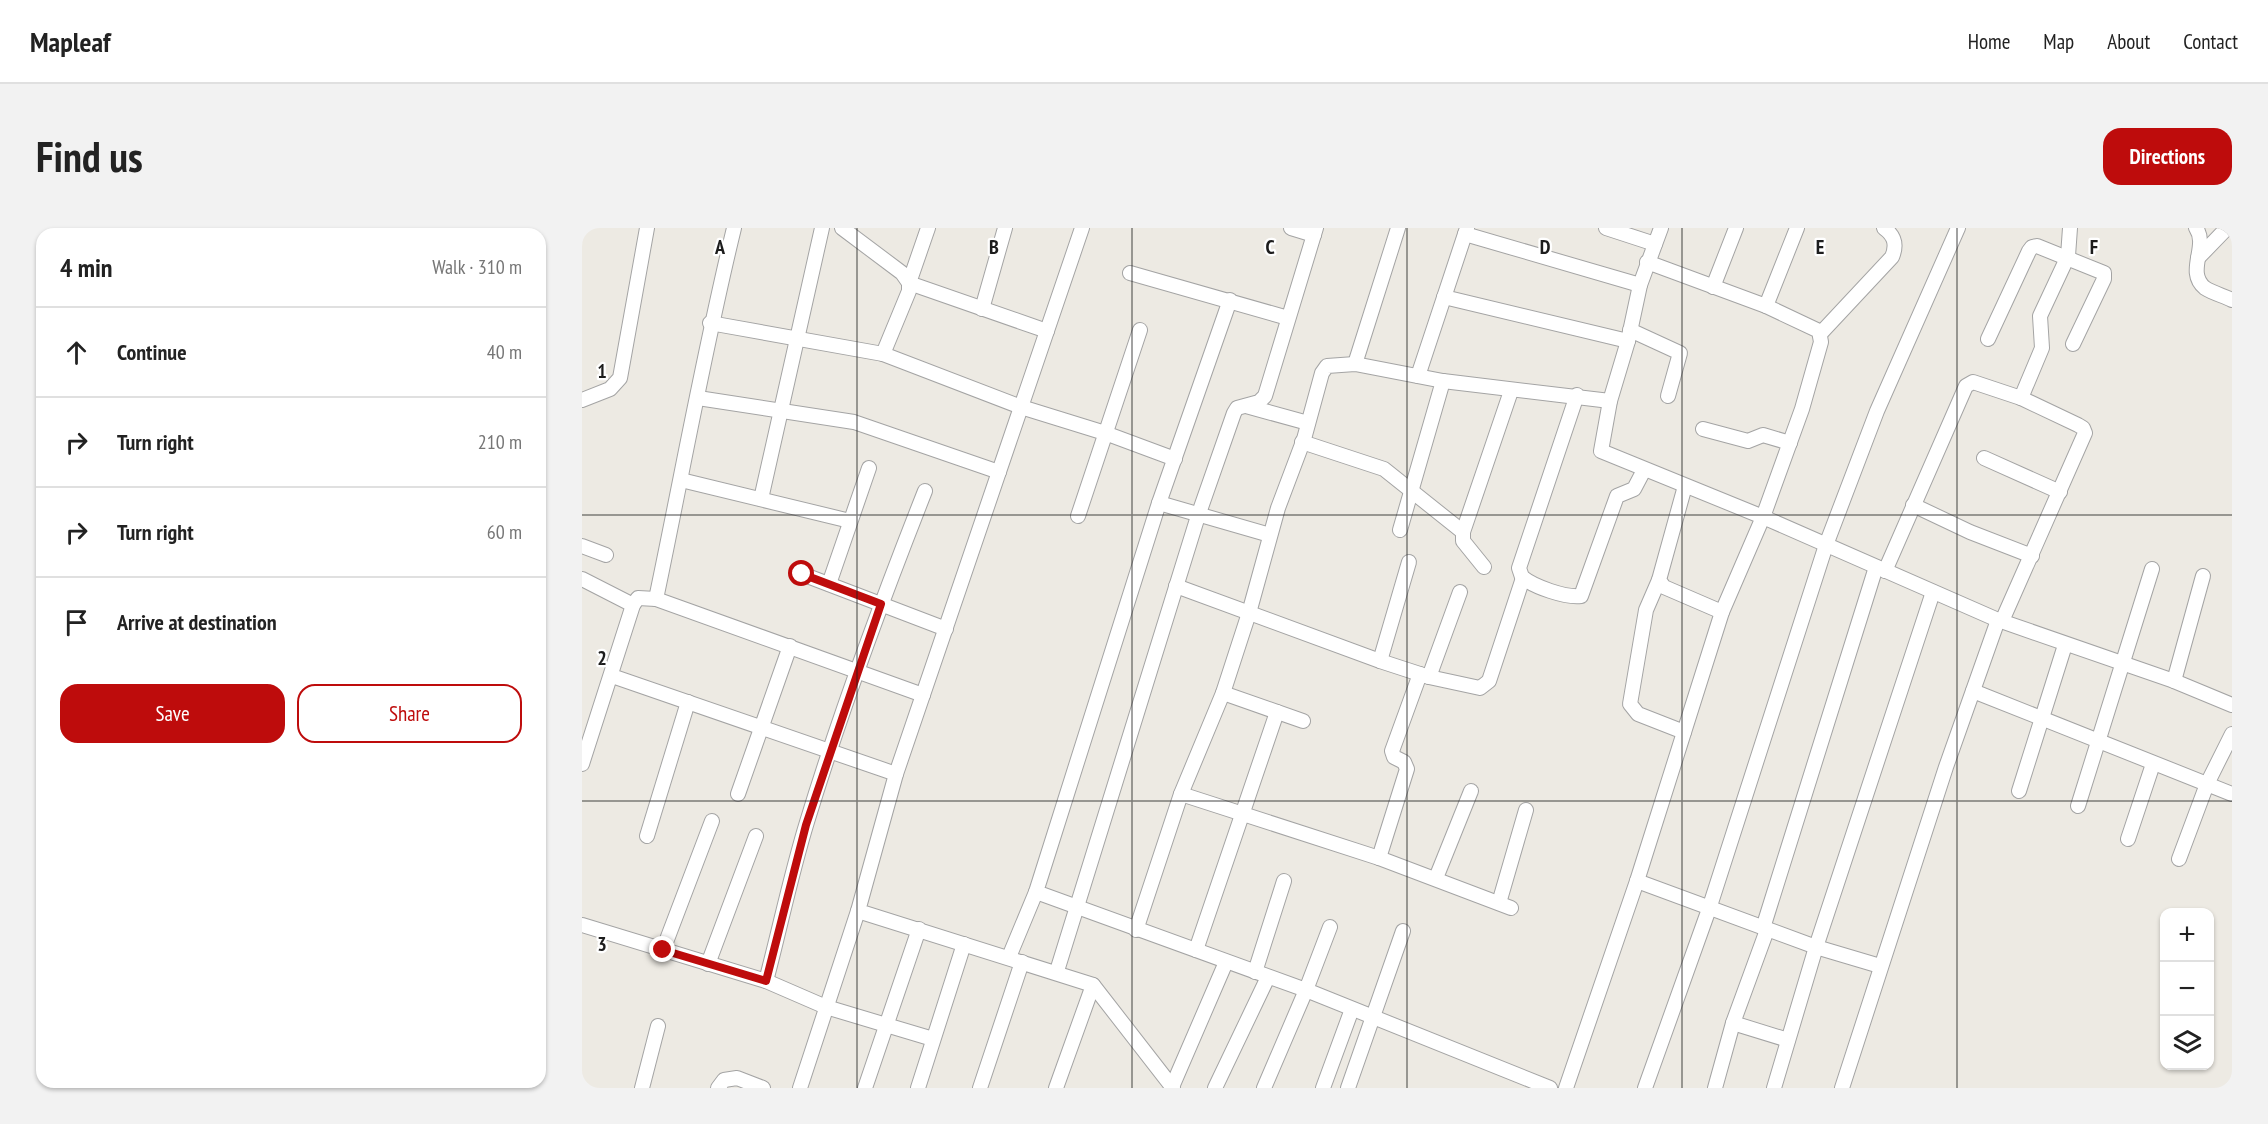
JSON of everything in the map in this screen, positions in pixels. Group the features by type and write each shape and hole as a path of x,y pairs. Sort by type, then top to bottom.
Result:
{"street":[{"path":"582,400 610,389 620,378 646,228"},
{"path":"656,599 698,398 710,323 734,228"},
{"path":"761,499 822,228"},
{"path":"842,228 902,273 909,283 1047,331"},
{"path":"883,354 909,291 909,283 928,228"},
{"path":"982,309 1005,228"},
{"path":"800,1088 858,911 896,774 1082,228"},
{"path":"1057,971 1198,516 1234,413 1237,408 1259,402 1265,396 1315,232 1291,228"},
{"path":"1355,364 1398,228"},
{"path":"1606,228 1655,243"},
{"path":"1661,228 1640,285 1629,336 1610,401 1601,451 1763,517 2000,621 2174,681 2232,705"},
{"path":"1713,287 1736,228"},
{"path":"1766,306 1797,228"},
{"path":"1566,1088 1637,881 1722,612 1763,517 1790,443 1818,354 1820,334 1892,257 1896,245 1890,232 1884,228"},
{"path":"1646,1088 1709,909 1826,545 1877,411 1958,228"},
{"path":"2021,398 2042,348 2040,316 2068,256 2070,228"},
{"path":"2196,228 2200,241 2196,268 2199,281 2206,288 2232,300"},
{"path":"2198,258 2217,242 2227,228"},
{"path":"1418,376 1466,231 1640,285"},
{"path":"1988,339 2031,247 2037,246 2068,256 2102,271 2105,276 2073,344"},
{"path":"1647,262 1766,306 1811,325 1820,334"},
{"path":"1130,273 1288,318"},
{"path":"1444,297 1629,336 1680,353 1668,396"},
{"path":"980,1088 1015,960 1159,503 1230,300"},
{"path":"710,323 883,354 1021,407 1105,433 1175,459"},
{"path":"1078,516 1140,330"},
{"path":"1136,930 1181,794 1223,693 1249,613 1270,535 1324,369 1332,364 1355,364 1511,391 1577,395 1610,401"},
{"path":"1400,530 1443,381"},
{"path":"1715,1088 1732,1023 1765,929 1880,569 1913,505 1966,386 1973,382 2021,398 2085,430 2032,556 2000,621 1973,692 1880,966 1842,1088"},
{"path":"1484,567 1463,541 1463,532 1511,391"},
{"path":"1577,395 1519,568 1524,578 1574,596 1581,596 1617,496 1634,489 1644,470"},
{"path":"698,398 854,422 999,472"},
{"path":"1244,406 1308,423"},
{"path":"1703,429 1748,441 1763,435 1790,443"},
{"path":"1302,442 1384,469 1463,532"},
{"path":"1984,458 2060,492"},
{"path":"829,584 869,468"},
{"path":"681,480 850,521"},
{"path":"1684,732 1638,714 1629,704 1646,610 1659,580 1685,486"},
{"path":"766,981 806,825 829,752 881,604 925,491"},
{"path":"1159,503 1270,535"},
{"path":"1913,505 1970,532 2032,556"},
{"path":"582,546 606,555"},
{"path":"1380,661 1409,562"},
{"path":"2078,806 2152,569"},
{"path":"802,574 946,629"},
{"path":"2174,681 2203,576"},
{"path":"1176,586 1380,661 1425,676 1471,687 1485,686 1524,578"},
{"path":"582,579 633,605"},
{"path":"1659,580 1664,586 1722,612"},
{"path":"1379,858 1407,769 1404,762 1394,757 1392,751 1460,592"},
{"path":"1774,1088 1816,947 1933,592"},
{"path":"582,764 633,605 638,598 656,599 923,695"},
{"path":"2019,791 2040,718 2065,645"},
{"path":"738,794 790,646"},
{"path":"612,676 896,774"},
{"path":"1973,692 2232,794"},
{"path":"1223,693 1303,721"},
{"path":"647,837 688,702"},
{"path":"1196,950 1240,815 1277,712"},
{"path":"2179,859 2207,784 2232,734"},
{"path":"2128,839 2154,764"},
{"path":"1436,878 1471,791"},
{"path":"1181,794 1240,815 1379,858 1505,905 1526,810"},
{"path":"663,950 712,821"},
{"path":"708,964 756,836"},
{"path":"1215,1088 1261,974 1284,881"},
{"path":"1637,881 1816,947 1880,966"},
{"path":"1036,892 1306,990 1550,1088"},
{"path":"858,911 1057,971 1093,985 1172,1087 1226,962"},
{"path":"582,925 766,981 826,1007 933,1039"},
{"path":"1264,1088 1330,927"},
{"path":"866,1088 919,929"},
{"path":"1348,1088 1403,931"},
{"path":"918,1088 964,944"},
{"path":"1056,1088 1093,985"},
{"path":"1323,1088 1352,1009"},
{"path":"1732,1023 1788,1040"},
{"path":"642,1088 658,1026"},
{"path":"718,1088 724,1080 732,1078 763,1088"}],"route":[{"path":"663,950 766,981 806,825 881,604 802,574"}]}
